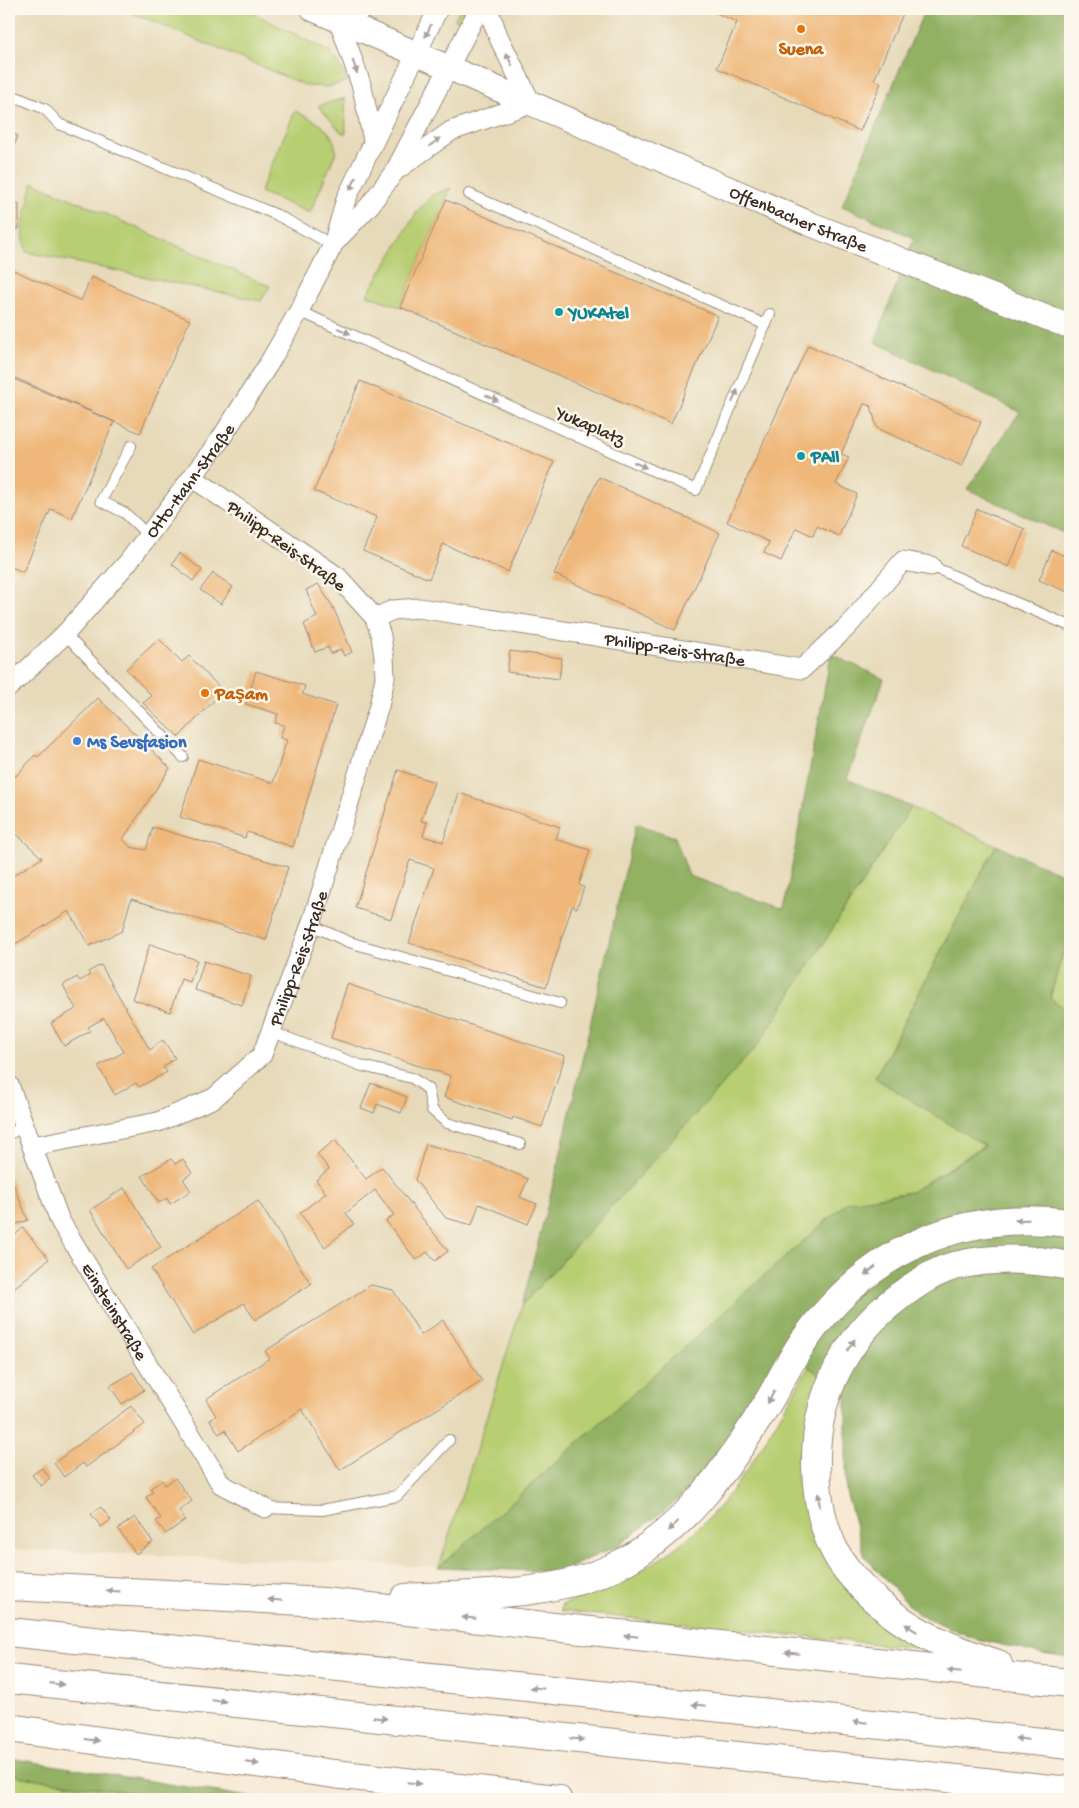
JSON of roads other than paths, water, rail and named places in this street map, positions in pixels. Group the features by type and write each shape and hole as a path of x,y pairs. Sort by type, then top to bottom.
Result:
{"highway":[{"path":"324,1602 531,1590 574,1582 616,1566 652,1544 700,1500 734,1457 814,1327 835,1302 873,1268 927,1238 958,1228 1004,1221 1070,1223"},
{"path":"1062,1683 957,1650 917,1632 885,1610 846,1568 832,1545 821,1513 816,1450 818,1422 825,1398 840,1364 853,1342 870,1321 897,1297 924,1279 952,1266 982,1260 1016,1258 1070,1266"},
{"path":"9,1586 324,1602 1062,1683"},
{"path":"9,1632 1070,1745"},
{"path":"9,1679 1070,1791"},
{"path":"9,1728 334,1774 557,1799"}],"street":[{"name":"Offenbacher Straße","path":"313,9 808,223 1070,327"},
{"path":"364,9 339,20 362,87 374,140"},
{"name":"Otto-Hahn-Straße","path":"9,687 65,634 149,536 193,478 237,414 299,312 333,245 346,199 418,54 438,9"},
{"name":"Otto-Hahn-Straße","path":"333,245 370,206 395,171 480,9"},
{"path":"395,171 451,131 531,103 499,38 488,9"},
{"name":"Philipp-Reis-Straße","path":"33,1146 158,1122 214,1098 262,1055 311,925 379,706 385,678 381,636 375,618 338,577 193,478"},
{"name":"Philipp-Reis-Straße","path":"375,618 393,610 419,608 802,669 848,626 903,561 931,566"},
{"name":"Einsteinstraße","path":"9,1085 17,1130 33,1146 60,1221 222,1484 265,1508"}],"lane":[{"path":"9,94 45,109 59,124 277,215 333,245"},
{"path":"469,194 766,324"},
{"name":"Yukaplatz","path":"299,312 696,490 770,314"},
{"path":"132,446 101,501 125,513 149,536"},
{"path":"931,566 1070,626"},
{"path":"65,634 183,757"},
{"path":"311,925 349,942 560,1003"},
{"path":"272,1032 362,1066 412,1078 428,1089 432,1110 447,1123 520,1144"},
{"path":"265,1508 322,1510 397,1496 449,1440"}],"place":[{"name":"Suena","path":"801,29"},
{"name":"YUKAtel","path":"559,312"},
{"name":"PAll","path":"801,456"},
{"name":"Paşam","path":"205,693"},
{"name":"Ms Sevsfasion","path":"77,741"}]}
